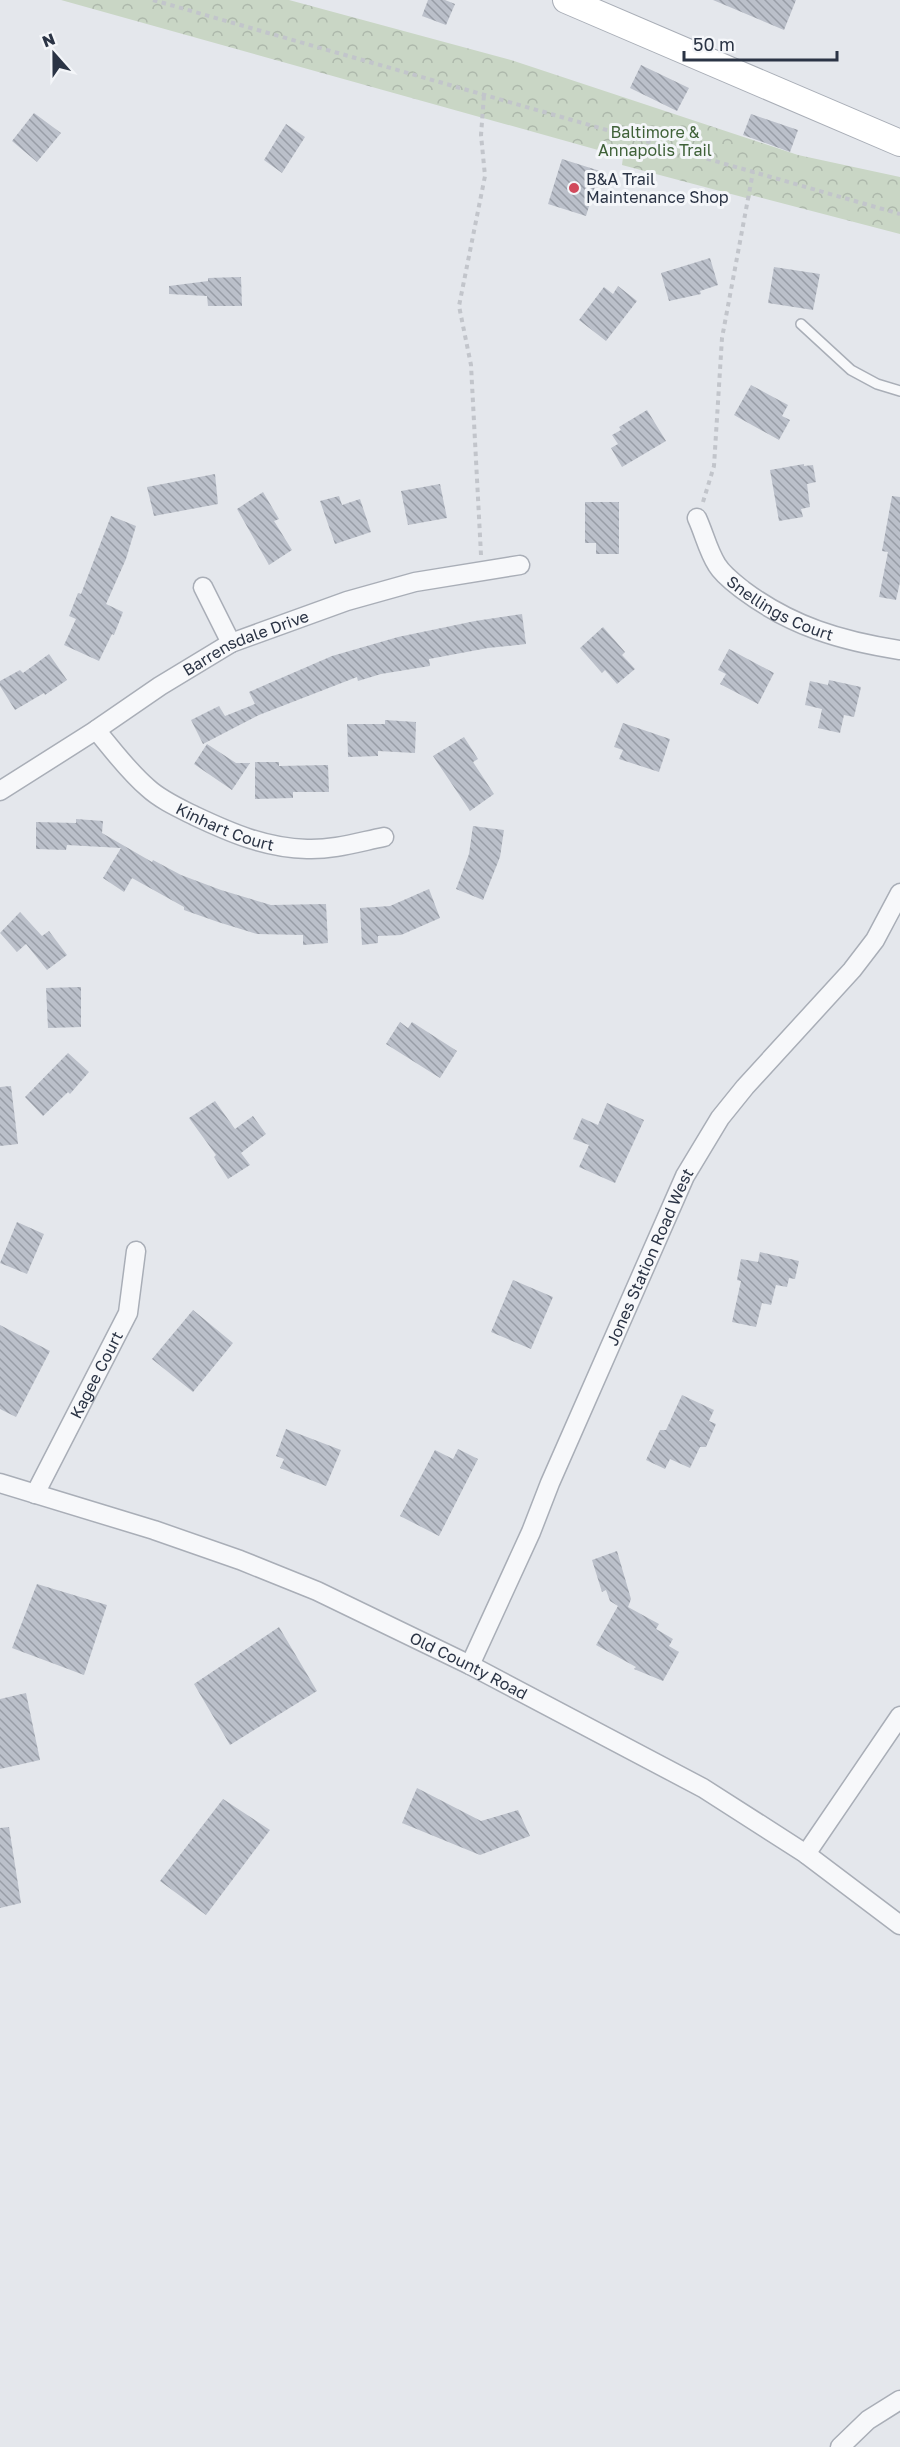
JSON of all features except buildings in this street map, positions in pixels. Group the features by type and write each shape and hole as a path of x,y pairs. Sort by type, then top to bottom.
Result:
{"street":[{"path":"566,0 900,143"},
{"name":"Snellings Court","path":"697,518 717,565 731,581 760,602 805,627 874,646 900,650"},
{"name":"Barrensdale Drive","path":"0,791 160,686 231,643 350,600 416,582 520,564"},
{"path":"203,587 231,643"},
{"name":"Kinhart Court","path":"96,730 149,790 181,809 241,838 274,846 308,849 335,847 384,837"},
{"name":"Jones Station Road West","path":"470,1665 526,1543 550,1483 685,1176 720,1118 745,1087 852,970 875,940 900,893"},
{"name":"Kagee Court","path":"35,1494 128,1312 136,1251"},
{"name":"Old County Road","path":"0,1483 154,1530 251,1565 317,1591 470,1665 703,1788 806,1854 900,1925"},
{"path":"806,1854 900,1716"},
{"path":"840,2447 868,2420 900,2400"}],"lane":[{"path":"801,324 851,370 878,384 900,391"}],"path":[{"path":"153,0 900,214"},
{"path":"482,570 471,365 459,306 485,176 481,135 484,95"},
{"path":"697,518 714,466 722,338 753,172"}],"green space":[{"name":"Baltimore & Annapolis Trail","path":"61,0 289,0 511,60 798,155 900,177 900,234 751,195 750,199 622,165 623,157"}],"place":[{"name":"B&A Trail Maintenance Shop","path":"574,188"}]}
